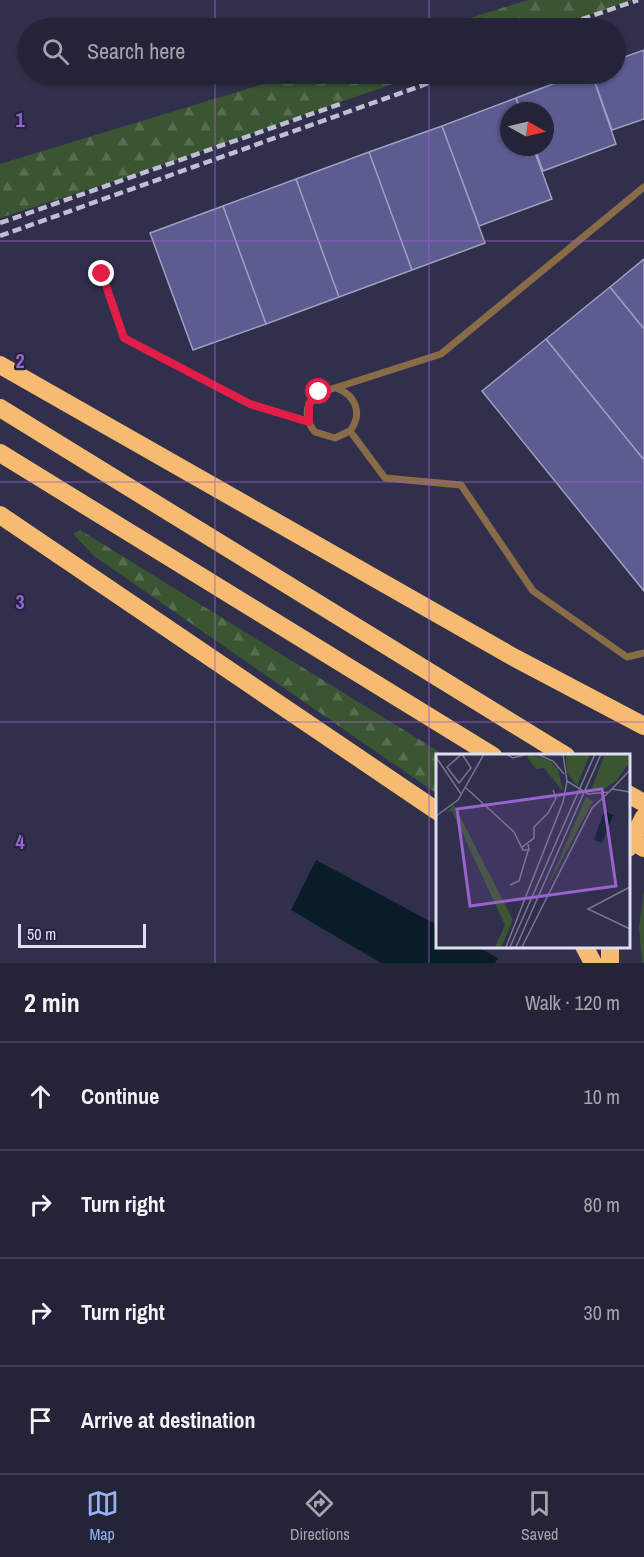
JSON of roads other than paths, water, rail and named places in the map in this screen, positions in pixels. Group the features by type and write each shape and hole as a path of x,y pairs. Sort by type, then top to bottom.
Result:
{"highway":[{"path":"0,365 515,658 644,726"},
{"path":"0,408 563,754"},
{"path":"0,453 490,754"},
{"path":"0,514 436,810"},
{"path":"629,795 644,803"},
{"path":"629,844 644,817"},
{"path":"629,839 644,848"},
{"path":"585,948 593,963"}],"lane":[{"path":"336,388 349,395 357,409 356,421 350,431 341,437 327,438 315,432 309,422 307,409 313,397 324,389 336,388 441,354 644,187"},
{"path":"102,274 124,338 250,404 309,422"},
{"path":"350,431 385,478 461,485 533,591 627,657 644,653"}],"water":[{"path":"316,860 436,924 436,948 479,948 498,958 495,963 381,963 291,910"}],"railway":[{"path":"585,18 638,0"},
{"path":"0,236 426,84"},
{"path":"0,223 340,104"}]}
